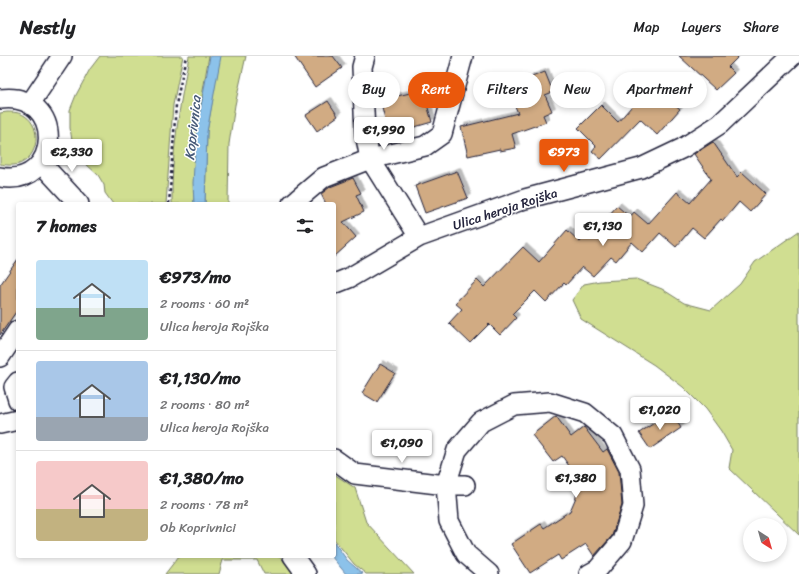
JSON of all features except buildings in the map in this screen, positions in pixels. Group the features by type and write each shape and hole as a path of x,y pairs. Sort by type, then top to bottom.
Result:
{"street":[{"path":"30,104 62,56"},
{"path":"365,56 362,67 365,133 370,159 419,238"},
{"path":"294,202 324,177 370,159 425,146 442,134 463,56"},
{"name":"Ulica heroja Rojška","path":"336,283 349,278 419,238 525,200 641,168 683,148 720,124 792,56"},
{"path":"0,99 20,99 30,104 41,113 47,125 50,138 47,152 40,163 31,172 20,177 0,177"},
{"path":"40,163 77,202"},
{"path":"0,357 16,333"},
{"path":"16,384 14,387 16,394"},
{"path":"489,574 466,554 449,522 446,485 457,450 481,422 487,418 514,405 550,402 585,413 613,436 630,469 633,506 622,541 598,569 589,574"},
{"path":"0,424 16,420"},
{"path":"336,460 355,474 446,485 465,485"},
{"path":"294,558 306,574"}],"path":[{"path":"169,202 176,105 186,56"}],"green space":[{"path":"100,56 183,56 173,105 166,202 112,202 105,193 104,185 98,175 74,153 70,128 70,110 90,69"},
{"path":"189,56 209,56 198,130 194,202 172,202 173,167 179,111"},
{"path":"220,56 246,56 235,105 229,144 228,202 205,202 207,132"},
{"path":"14,112 25,116 34,127 36,134 36,142 31,155 26,160 16,165 0,164 0,113"},
{"path":"799,231 799,535 787,524 787,518 781,518 729,468 732,450 721,431 705,409 683,387 654,365 581,319 572,300 584,284 600,281 636,279 662,289 684,303 711,310 740,284 755,262"},
{"path":"336,475 355,488 366,522 414,574 366,574 354,564 336,542"},
{"path":"177,558 282,558 294,574 264,574 257,560 223,560 219,574 165,574"}],"water":[{"path":"210,56 221,56 207,132 205,202 194,202 193,183 196,134"},
{"path":"336,545 347,560 363,574 346,574 333,558 336,558"}],"water label":[{"name":"Koprivnica","path":"193,128"}]}
